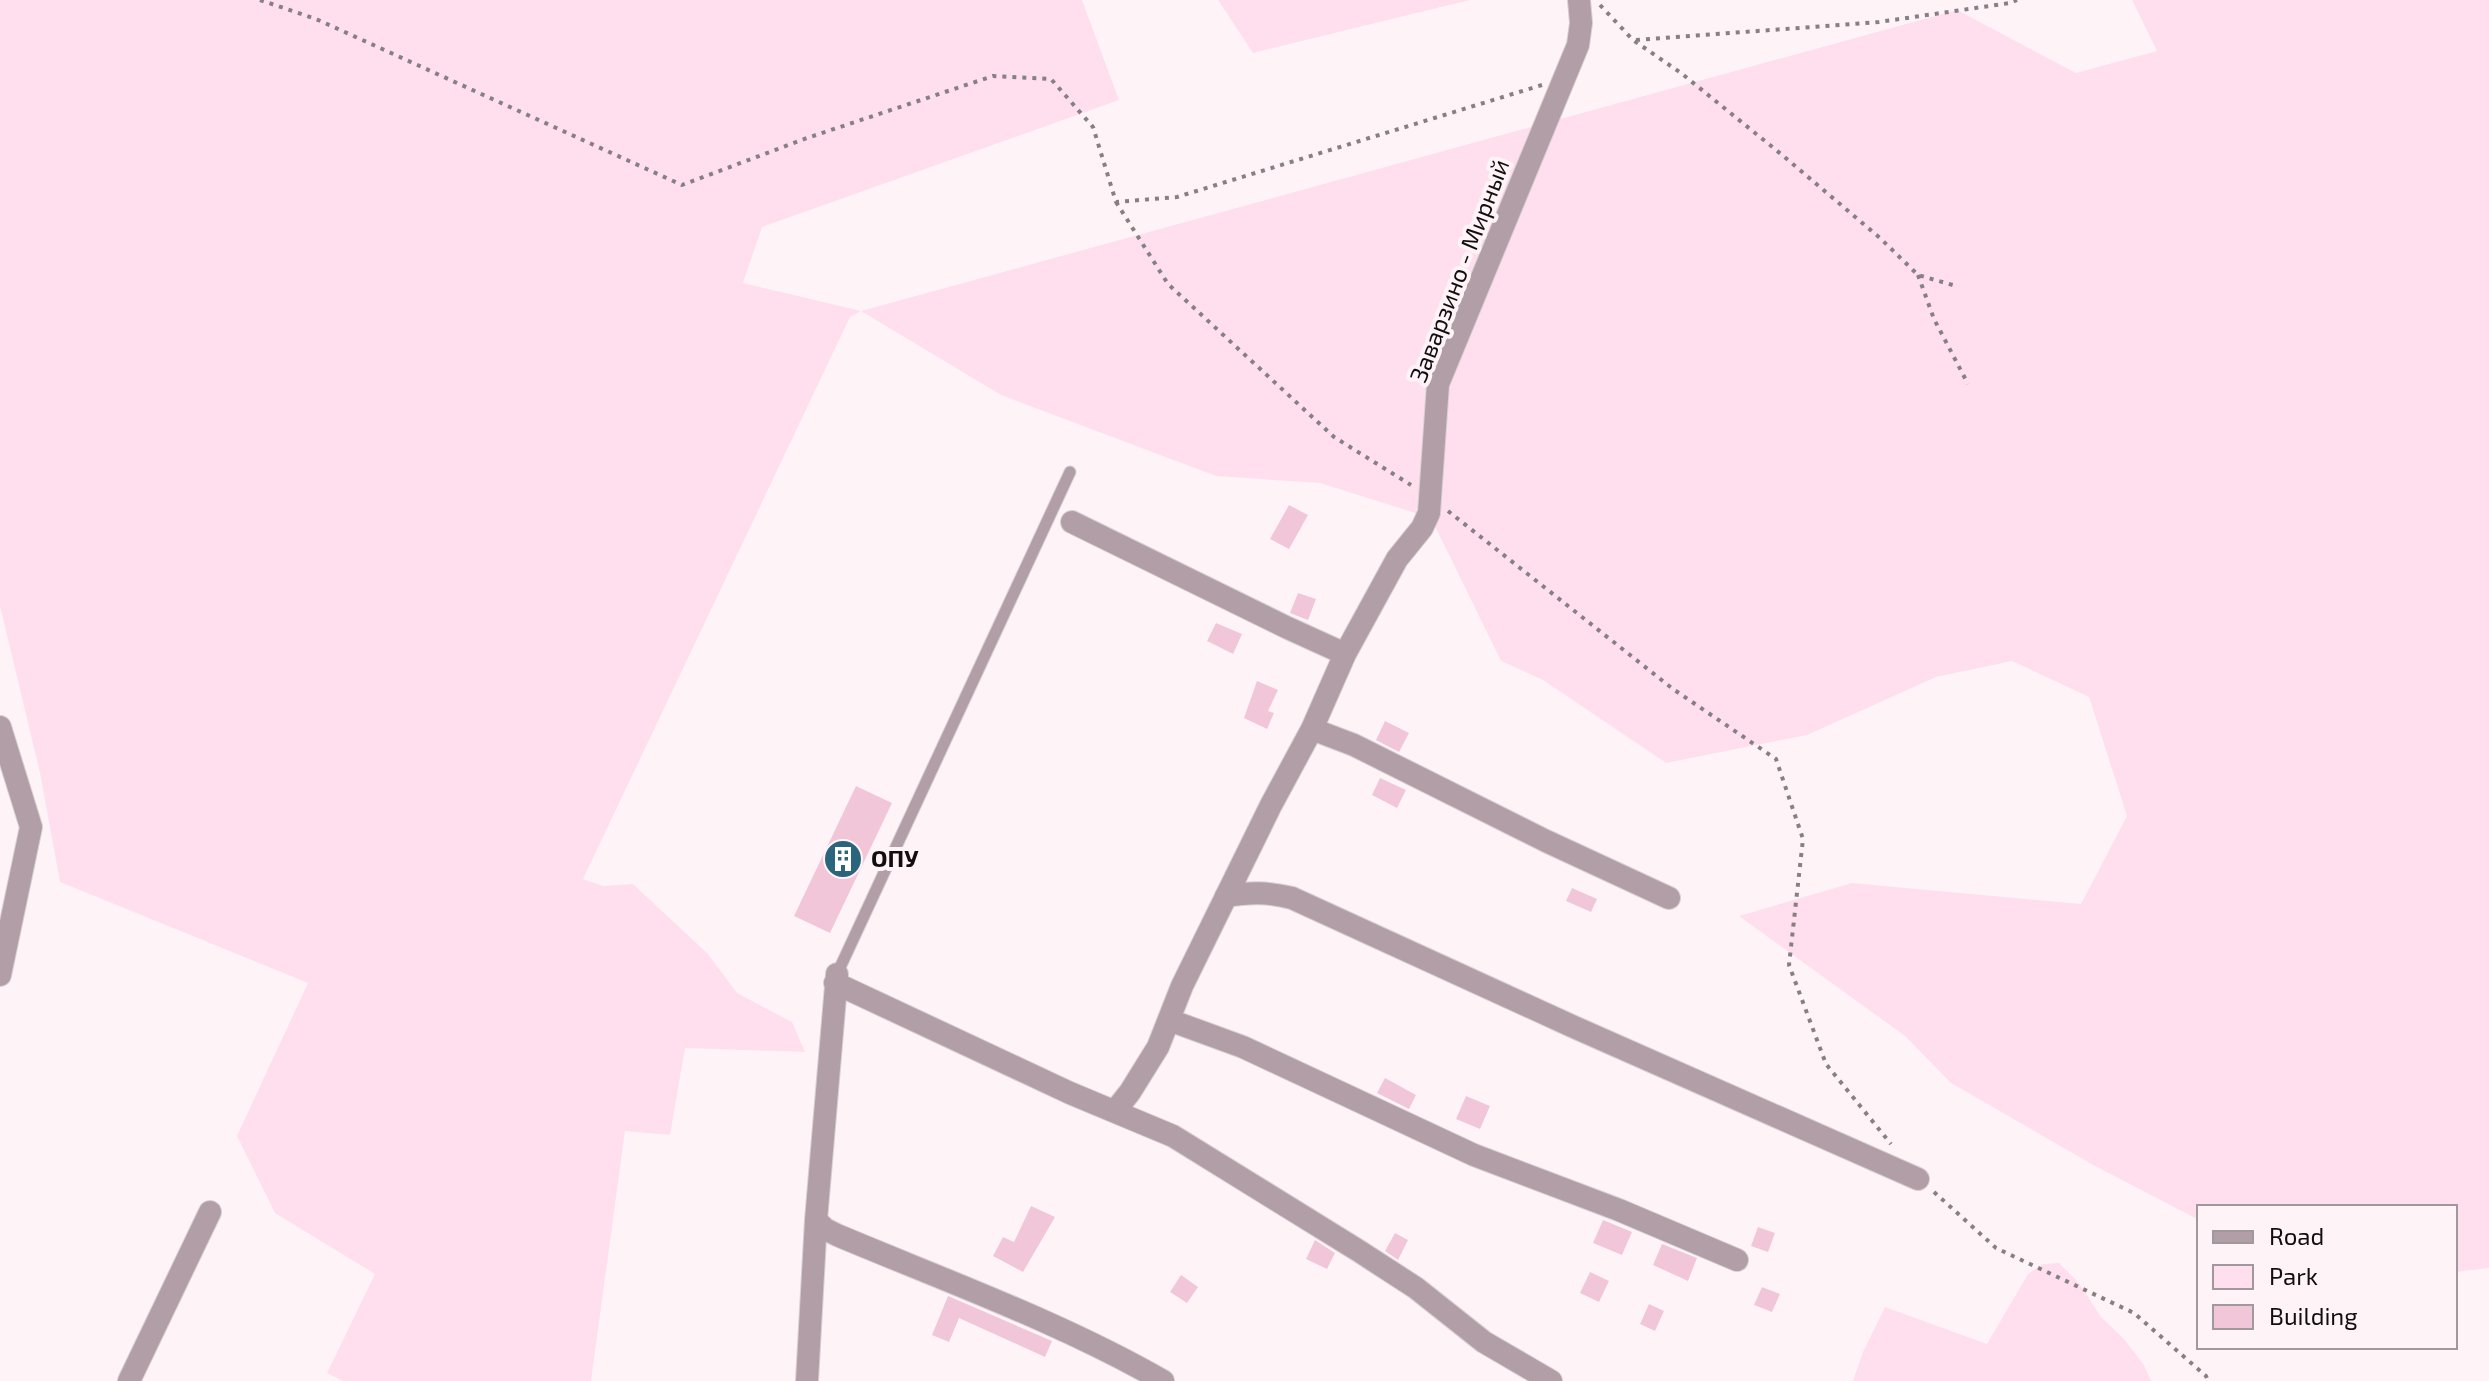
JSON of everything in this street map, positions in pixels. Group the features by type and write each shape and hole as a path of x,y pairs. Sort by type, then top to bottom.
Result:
{"street":[{"name":"Заварзино - Мирный","path":"1115,1111 1158,1047 1182,986 1312,729 1345,654 1397,559 1422,528 1429,513 1438,384 1578,45 1581,23 1579,0"},
{"path":"1072,522 1345,654"},
{"path":"0,727 31,827 0,975"},
{"path":"1312,729 1354,745 1546,841 1669,898"},
{"path":"1226,896 1251,891 1292,898 1560,1021 1918,1179"},
{"path":"807,1381 816,1220 836,979 1070,1093 1173,1136 1359,1251 1416,1288 1484,1342 1551,1381"},
{"path":"1169,1020 1243,1047 1474,1155 1619,1210 1737,1260"},
{"path":"129,1381 210,1212"},
{"path":"816,1220 837,1235 1017,1311 1130,1362 1163,1381"}],"lane":[{"path":"836,979 1070,472"}],"path":[{"path":"260,0 316,19 682,185 807,138 993,76 1051,79 1093,127 1116,202 1168,284 1334,437 1430,497 1673,689 1776,759 1803,839 1789,965 1826,1064 1891,1144"},
{"path":"1595,0 1633,40 1681,73 1781,154 1880,238 1918,275 1934,319 1968,384"},
{"path":"1633,40 1879,22 2017,0"},
{"path":"1116,202 1177,197 1565,78"},
{"path":"1918,275 1956,286"},
{"path":"1918,1179 1996,1248 2134,1313 2208,1381"}],"green space":[{"path":"0,0 1082,0 1119,100 762,227 743,283 861,311 850,317 583,879 603,886 633,884 708,954 737,993 792,1022 805,1052 685,1048 670,1135 625,1131 591,1381 343,1381 327,1373 375,1274 275,1213 237,1136 308,983 60,882 40,773 0,606"},
{"path":"1218,0 1470,0 1253,53"},
{"path":"2132,0 2489,0 2489,1268 2457,1272 2457,1205 2197,1205 2197,1219 2095,1166 1951,1083 1905,1036 1739,916 1852,883 2081,904 2127,816 2089,697 2012,661 1936,677 1807,735 1666,763 1543,680 1501,661 1431,518 1320,483 1216,476 1001,395 861,311 1957,10 2076,73 2157,51"},
{"path":"2059,1263 2079,1283 2101,1317 2124,1339 2144,1365 2151,1381 1853,1381 1885,1307 1987,1344 2028,1274 2043,1264"}],"building":[{"path":"1289,505 1308,515 1289,549 1270,539"},
{"path":"1298,593 1316,599 1308,620 1290,613"},
{"path":"1216,623 1242,634 1233,654 1207,641"},
{"path":"1257,681 1278,690 1268,711 1274,713 1267,729 1244,718"},
{"path":"1385,721 1409,733 1399,752 1376,740"},
{"path":"1380,778 1406,790 1397,808 1372,795"},
{"name":"ОПУ","path":"856,786 892,803 830,933 794,916"},
{"path":"1572,888 1597,899 1591,912 1566,901"},
{"path":"1385,1078 1416,1095 1409,1109 1377,1093"},
{"path":"1466,1096 1490,1106 1480,1129 1456,1119"},
{"path":"1031,1206 1055,1217 1023,1272 993,1256 1003,1237 1014,1242"},
{"path":"1603,1220 1632,1232 1622,1255 1593,1243"},
{"path":"1758,1227 1775,1233 1768,1252 1751,1246"},
{"path":"1395,1233 1408,1240 1398,1260 1385,1251"},
{"path":"1315,1240 1335,1253 1327,1269 1306,1259"},
{"path":"1662,1244 1697,1258 1688,1281 1653,1265"},
{"path":"1590,1272 1609,1281 1599,1302 1580,1293"},
{"path":"1181,1275 1198,1287 1187,1303 1170,1292"},
{"path":"1762,1287 1780,1294 1772,1312 1754,1305"},
{"path":"948,1296 1052,1341 1045,1357 959,1318 949,1342 932,1335"},
{"path":"1649,1304 1664,1311 1655,1331 1640,1324"}],"place":[{"name":"ОПУ","path":"843,859"}]}
